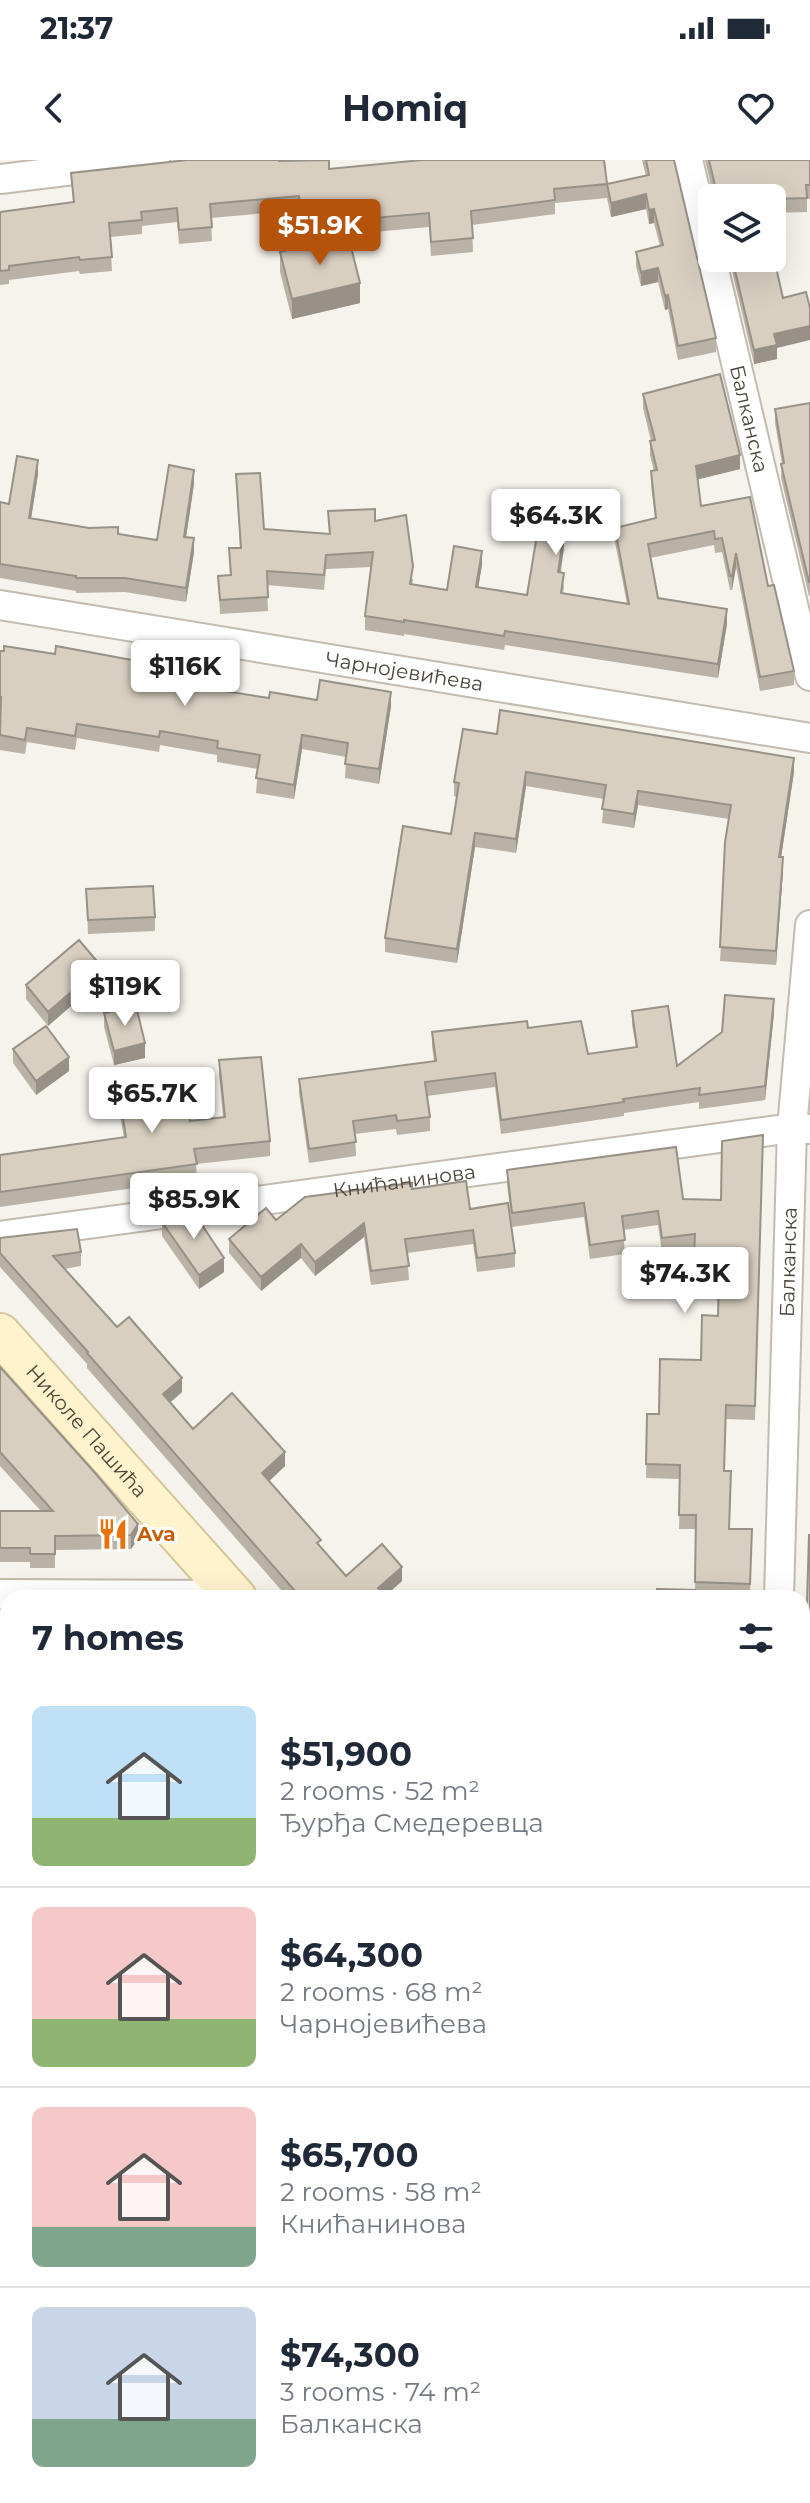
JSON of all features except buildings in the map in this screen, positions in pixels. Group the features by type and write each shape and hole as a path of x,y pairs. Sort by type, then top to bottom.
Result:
{"main road":[{"name":"Николе Пашића","path":"0,1334 230,1590"}],"street":[{"path":"0,179 155,160"},
{"name":"Балканска","path":"688,160 810,676"},
{"name":"Чарнојевићева","path":"0,605 810,738"},
{"name":"Балканска","path":"779,1590 810,925"},
{"name":"Книћанинова","path":"0,1236 801,1128"}],"place":[{"name":"Ava","path":"113,1534"}]}
